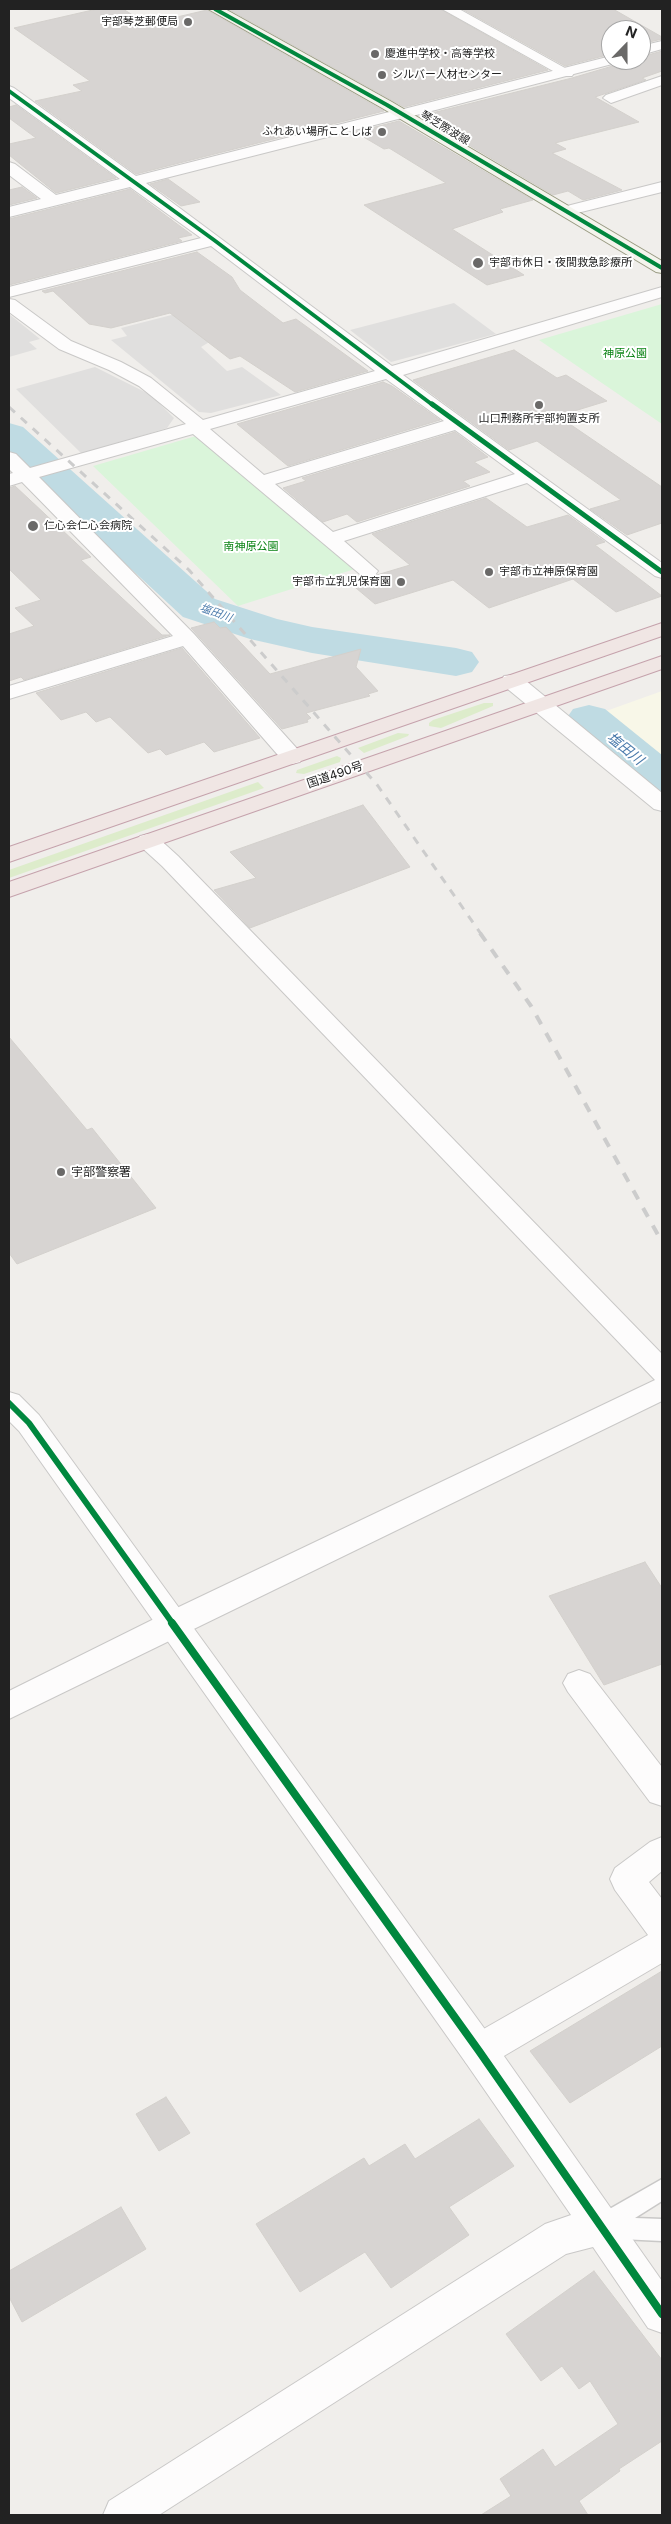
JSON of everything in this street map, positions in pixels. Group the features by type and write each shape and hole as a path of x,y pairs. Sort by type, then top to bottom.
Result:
{"highway":[{"path":"9,855 662,629"},
{"name":"国道490号","path":"9,890 662,662"}],"main road":[{"name":"琴芝際波線","path":"215,9 401,114 662,268"}],"street":[{"path":"455,10 567,73"},
{"path":"9,212 601,63"},
{"path":"611,98 662,80"},
{"path":"9,91 214,240 389,373 662,572"},
{"path":"9,167 52,200"},
{"path":"565,211 662,187"},
{"path":"9,292 214,240"},
{"path":"24,476 389,373 662,292"},
{"path":"9,304 65,345 115,366 145,382 199,426 202,434 368,571"},
{"path":"262,482 458,422"},
{"path":"9,458 24,476 188,638 292,757"},
{"path":"331,539 530,476"},
{"path":"10,692 188,638"},
{"path":"512,681 662,804"},
{"path":"148,841 170,861 662,1372"},
{"path":"9,1706 173,1624 662,1389"},
{"path":"16,1411 173,1624 479,2051 662,2314"},
{"path":"579,1683 662,1792"},
{"path":"662,1852 627,1879 662,1926"},
{"path":"479,2051 662,1946"},
{"path":"123,2515 558,2238 600,2227"}],"lane":[{"path":"600,2227 662,2189"},
{"path":"600,2227 662,2230"}],"shaded area":[{"path":"454,303 496,334 391,362 350,330"},
{"path":"191,310 211,341 201,347 227,371 242,367 281,395 211,413 199,412 111,340 127,336 121,328"},
{"path":"9,314 40,339 29,342 37,349 9,357"},
{"path":"95,367 151,395 174,418 167,428 82,454 16,389"},
{"path":"662,691 662,769 595,715"}],"green space":[{"name":"神原公園","path":"662,304 662,424 539,340"},
{"name":"南神原公園","path":"196,436 358,568 238,606 93,466"},
{"path":"484,703 493,703 493,706 441,728 429,726 429,723 433,720"},
{"path":"398,733 409,734 364,753 358,748"},
{"path":"337,756 341,758 340,762 304,774 296,773 297,770"},
{"path":"258,782 264,788 9,878 9,870"}],"building":[{"path":"97,9 123,9 147,24 207,10 384,111 136,174 35,101 82,91 73,85 90,81 14,28"},
{"path":"228,9 440,9 548,70 404,107"},
{"path":"462,9 613,9 632,20 601,20 601,57 565,66"},
{"path":"651,31 662,37 662,39 651,42"},
{"path":"662,51 662,71 642,78 646,80 595,97 639,122 555,143 566,149 552,153 622,190 583,200 568,191 553,195 420,116 601,69 651,70 651,54"},
{"path":"16,105 116,178 56,193 9,155 9,144 36,138 9,118 9,107"},
{"path":"399,121 533,200 500,209 503,212 452,229 524,275 487,285 364,205 446,183 389,148 384,149 355,132"},
{"path":"168,179 200,202 181,206 150,184"},
{"path":"22,187 37,198 9,205 9,190"},
{"path":"130,189 192,235 178,238 182,241 9,285 9,219"},
{"path":"197,252 232,277 240,290 283,323 296,319 368,371 295,392 240,356 230,359 170,313 111,328 89,324 53,291 45,293 42,291"},
{"path":"514,350 557,378 566,375 607,401 558,416 662,487 662,523 627,535 590,509 621,500 537,441 509,450 413,380"},
{"path":"383,382 392,386 440,420 288,466 237,424"},
{"path":"455,432 488,457 474,462 490,472 463,481 470,486 357,522 347,514 323,522 283,488 306,481 302,478"},
{"path":"15,486 91,557 81,560 162,635 170,635 24,680 21,677 9,681 9,634 34,626 15,608 41,600 9,569 9,488"},
{"path":"486,498 527,527 568,515 605,542 595,545 662,596 616,612 573,579 489,608 453,580 375,604 350,583 410,565 372,534"},
{"path":"214,622 220,628 226,627 270,674 361,649 356,667 378,691 368,694 370,696 306,713 311,718 307,720 308,722 282,729 191,628"},
{"path":"182,648 260,738 214,752 204,742 166,755 160,749 148,753 110,717 96,722 86,712 61,720 36,693"},
{"path":"363,805 410,867 250,928 214,890 256,878 230,852"},
{"name":"宇部警察署","path":"9,1037 87,1130 92,1128 156,1208 17,1264 9,1253"},
{"path":"645,1562 662,1588 662,1664 604,1685 549,1596"},
{"path":"662,1971 662,2046 570,2103 530,2051"},
{"path":"166,2097 190,2133 159,2151 136,2114"},
{"path":"479,2119 514,2166 449,2207 469,2235 391,2288 365,2252 300,2292 256,2224 364,2158 369,2166 405,2144 415,2159"},
{"path":"121,2207 146,2249 22,2322 9,2297 9,2271"},
{"path":"594,2271 662,2360 662,2441 619,2469 620,2471 579,2501 588,2515 481,2515 511,2496 500,2479 543,2449 555,2467 618,2424 590,2381 579,2389 562,2366 541,2381 506,2334"}],"waterway":[{"name":"塩田川","path":"9,435 199,608 266,630 312,640 456,662"},
{"name":"塩田川","path":"589,719 662,779"}],"railway":[{"path":"9,407 189,570 378,786 481,934"},
{"path":"480,933 531,1006 662,1242"}],"cycle path":[{"path":"215,9 387,105 662,268"},
{"path":"9,91 214,240 389,373 662,572"},
{"path":"9,1403 29,1423 479,2051 662,2314"}],"place":[{"name":"宇部琴芝郵便局","path":"188,22"},
{"name":"慶進中学校・高等学校","path":"375,54"},
{"name":"シルバー人材センター","path":"382,75"},
{"name":"ふれあい場所ことしば","path":"382,132"},
{"name":"宇部市休日・夜間救急診療所","path":"478,263"},
{"name":"山口刑務所宇部拘置支所","path":"539,405"},
{"name":"仁心会仁心会病院","path":"33,526"},
{"name":"宇部市立神原保育園","path":"489,572"},
{"name":"宇部市立乳児保育園","path":"401,582"},
{"name":"宇部警察署","path":"61,1172"}]}
